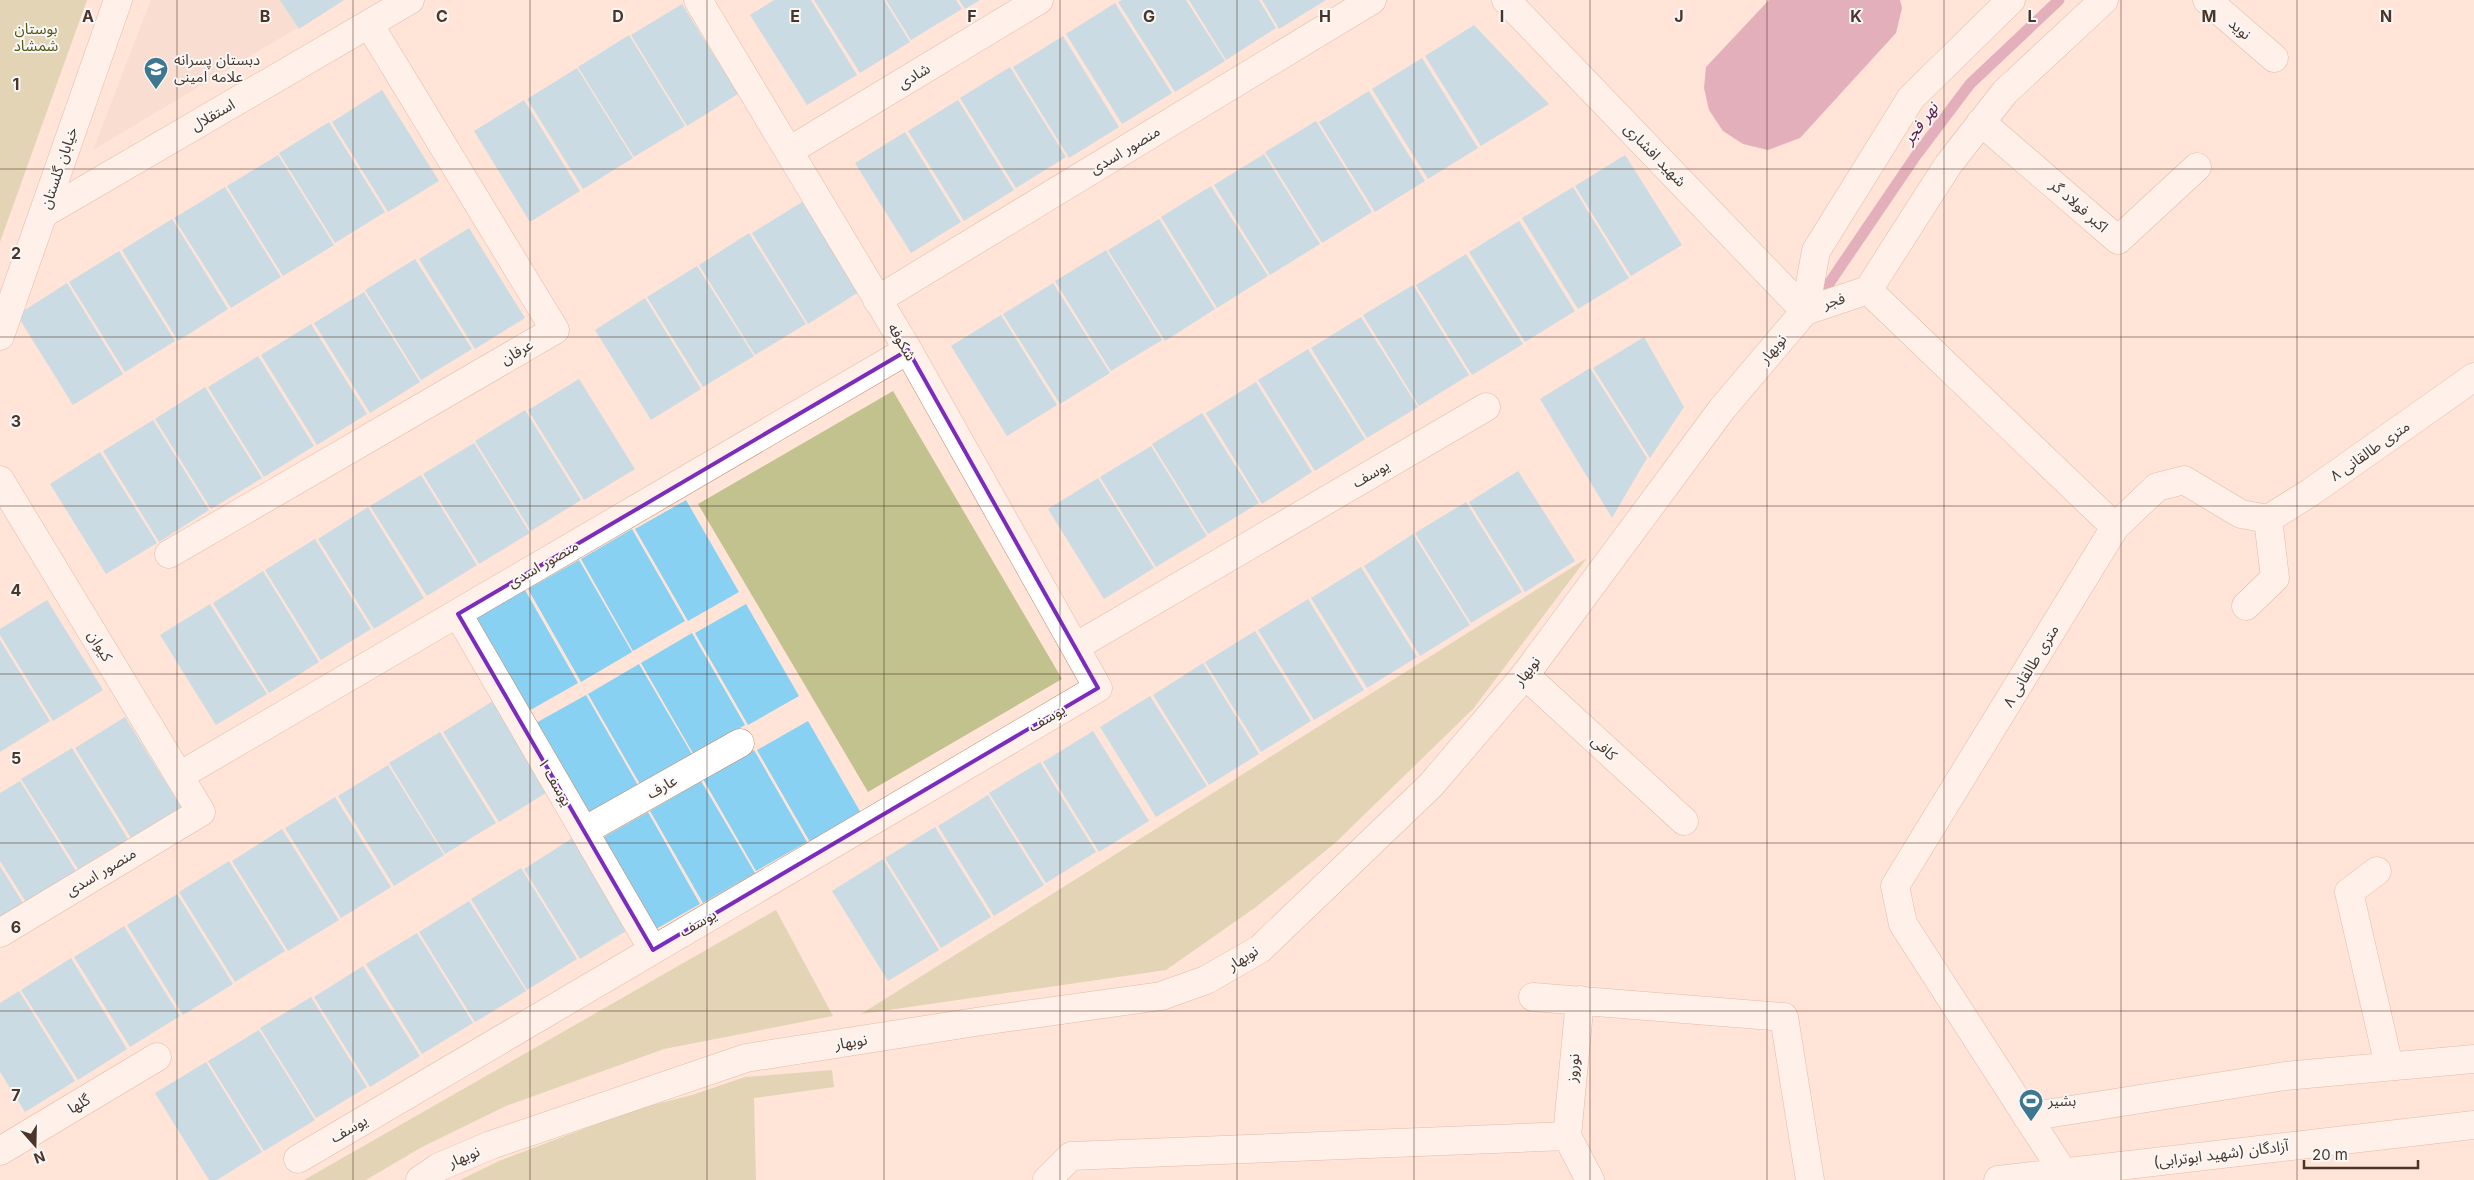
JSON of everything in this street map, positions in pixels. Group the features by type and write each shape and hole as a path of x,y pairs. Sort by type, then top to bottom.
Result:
{"street":[{"name":"خیابان گلستان","path":"0,336 118,0"},
{"name":"استقلال","path":"43,214 410,0"},
{"name":"شکوفه","path":"698,0 908,350 1098,688"},
{"name":"شادی","path":"788,151 1039,0"},
{"name":"منصور اسدی","path":"877,300 1372,0"},
{"name":"شهید افشاری","path":"1506,0 1805,311"},
{"name":"فجر","path":"1868,290 1805,311 1816,251 1911,98 2011,0"},
{"path":"2104,0 2005,92 1948,165 1868,290 2116,527"},
{"name":"نوید","path":"2206,0 2274,58"},
{"name":"عرفان","path":"169,554 555,330 369,24"},
{"name":"اکبر فولاد گر","path":"1981,122 2118,240 2197,167"},
{"name":"نوبهار","path":"420,1180 439,1167 491,1145 746,1058 982,1021 1161,996 1206,980 1260,949 1424,792 1525,675 1722,409 1805,311"},
{"name":"منصور اسدی","path":"179,776 908,350"},
{"name":"۸ متری طالقانی","path":"2063,1172 1903,924 1895,886 2116,527 2157,487 2184,480 2241,514 2268,519 2311,492 2474,377"},
{"name":"یوسف","path":"1075,647 1486,407"},
{"name":"کیوان","path":"0,480 201,812"},
{"path":"2246,606 2275,578 2268,519"},
{"name":"یوسف ۱","path":"458,614 653,950"},
{"name":"کافی","path":"1525,675 1684,821"},
{"name":"یوسف","path":"298,1159 1098,688"},
{"name":"عارف","path":"584,831 740,743"},
{"name":"منصور اسدی","path":"0,933 201,812"},
{"path":"2377,871 2349,892 2389,1066"},
{"path":"1533,997 1784,1017 1810,1180"},
{"name":"نوروز","path":"1567,1136 1580,1000"},
{"name":"گلها","path":"0,1151 157,1057"},
{"path":"2026,1117 2285,1076 2474,1059"},
{"name":"آزادگان (شهید ابوترابی)","path":"1998,1180 2474,1125"},
{"path":"1047,1180 1071,1156 1567,1136 1590,1180"}],"highlighted area":[{"path":"908,350 1098,688 653,950 458,614"}],"shaded area":[{"name":"دبستان پسرانه علامه امینی","path":"151,0 344,0 93,150"},
{"path":"1769,0 1900,0 1902,8 1896,33 1800,138 1768,150 1743,144 1723,131 1709,110 1704,88 1706,67"}],"green space":[{"name":"بوستان شمشاد","path":"0,0 87,0 0,242"},
{"path":"893,391 1062,679 868,792 698,504"},
{"path":"1587,558 1473,709 1334,844 1256,907 1166,970 861,1014"},
{"path":"776,910 833,1016 664,1049 506,1106 422,1147 366,1180 304,1180"},
{"path":"832,1070 834,1087 754,1098 756,1180 460,1180 499,1161 637,1109 692,1095 745,1077"}],"building":[{"path":"280,0 344,0 299,29"},
{"path":"774,0 811,0 857,75 807,105 750,15"},
{"path":"814,0 884,0 910,42 860,73"},
{"path":"886,0 956,0 962,9 911,40"},
{"path":"959,0 980,0 965,9"},
{"path":"1122,0 1186,0 1225,61 1175,92 1118,2"},
{"path":"1189,0 1259,0 1276,28 1226,60"},
{"path":"1262,0 1326,0 1279,29"},
{"path":"1115,3 1172,93 1122,124 1066,34"},
{"path":"682,4 738,94 687,126 631,35"},
{"path":"1474,25 1549,104 1481,146 1425,56"},
{"path":"629,35 685,126 634,157 578,67"},
{"path":"1063,36 1119,127 1069,158 1013,67"},
{"path":"1422,58 1478,148 1428,179 1372,89"},
{"path":"1010,67 1066,157 1016,188 960,98"},
{"path":"577,68 633,158 583,189 527,99"},
{"path":"382,90 439,181 388,212 332,122"},
{"path":"1369,91 1425,181 1375,212 1319,122"},
{"path":"524,100 580,191 530,222 474,131"},
{"path":"958,100 1014,190 964,221 908,131"},
{"path":"1316,121 1372,212 1322,243 1265,152"},
{"path":"329,122 385,212 335,243 279,153"},
{"path":"905,132 961,222 911,253 855,163"},
{"path":"1264,154 1320,244 1270,275 1214,185"},
{"path":"278,155 334,245 283,276 227,186"},
{"path":"1625,155 1682,245 1631,276 1575,186"},
{"path":"1211,186 1268,276 1217,308 1161,217"},
{"path":"225,187 281,277 231,308 174,218"},
{"path":"1573,187 1629,278 1578,309 1522,218"},
{"path":"802,202 859,292 808,324 752,233"},
{"path":"172,219 228,309 178,341 122,250"},
{"path":"1159,219 1215,309 1165,341 1108,250"},
{"path":"1519,221 1575,311 1525,342 1469,252"},
{"path":"469,228 525,318 475,349 419,259"},
{"path":"749,233 806,324 755,355 699,265"},
{"path":"1106,250 1162,340 1111,371 1055,281"},
{"path":"119,251 175,341 125,372 69,282"},
{"path":"1466,254 1523,344 1472,375 1416,285"},
{"path":"415,259 472,349 421,380 365,290"},
{"path":"697,266 754,356 703,387 647,297"},
{"path":"67,283 123,374 73,405 17,315"},
{"path":"1053,283 1110,373 1060,404 1003,314"},
{"path":"1413,285 1469,375 1419,406 1363,315"},
{"path":"364,292 420,382 370,413 314,323"},
{"path":"645,298 701,389 651,420 595,330"},
{"path":"1001,315 1057,405 1007,436 951,346"},
{"path":"1361,317 1418,407 1367,438 1311,348"},
{"path":"311,324 367,414 317,445 261,355"},
{"path":"1644,337 1684,407 1650,458 1593,368"},
{"path":"1308,349 1365,439 1315,471 1258,380"},
{"path":"258,356 314,446 264,477 208,387"},
{"path":"1590,368 1647,458 1612,518 1540,399"},
{"path":"579,379 635,469 584,500 528,410"},
{"path":"1256,382 1312,472 1262,504 1206,413"},
{"path":"205,387 262,478 211,509 155,419"},
{"path":"525,410 581,500 531,531 475,441"},
{"path":"1202,413 1259,503 1208,534 1152,444"},
{"path":"153,420 209,510 159,542 103,451"},
{"path":"474,443 530,533 479,564 423,474"},
{"path":"1151,446 1207,536 1156,567 1100,477"},
{"path":"100,452 157,543 106,574 50,484"},
{"path":"1518,471 1575,561 1525,592 1469,502"},
{"path":"421,475 477,565 427,596 370,506"},
{"path":"1098,478 1154,568 1104,599 1048,509"},
{"path":"686,500 739,592 688,621 635,529"},
{"path":"1466,502 1522,592 1471,623 1415,533"},
{"path":"368,507 424,598 374,629 318,539"},
{"path":"632,529 685,621 633,651 581,559"},
{"path":"1413,534 1470,625 1420,656 1364,566"},
{"path":"315,539 371,629 321,660 265,570"},
{"path":"579,560 632,652 581,682 528,589"},
{"path":"1361,567 1417,657 1367,688 1311,598"},
{"path":"263,571 319,662 269,693 213,603"},
{"path":"525,590 578,683 527,712 474,619"},
{"path":"1308,599 1364,690 1314,720 1258,630"},
{"path":"47,600 103,690 53,721 0,635 0,629"},
{"path":"210,604 267,694 216,725 160,635"},
{"path":"746,604 799,696 748,725 695,633"},
{"path":"1255,631 1311,721 1261,752 1205,662"},
{"path":"692,633 745,725 694,755 641,663"},
{"path":"0,640 50,721 0,752"},
{"path":"1203,663 1259,754 1209,785 1153,695"},
{"path":"639,664 693,756 641,786 588,694"},
{"path":"586,695 639,787 588,816 534,724"},
{"path":"1150,696 1207,786 1156,817 1100,727"},
{"path":"493,701 549,791 499,822 443,732"},
{"path":"125,717 181,807 131,838 75,748"},
{"path":"808,721 861,813 810,842 757,750"},
{"path":"1093,731 1149,821 1099,852 1043,762"},
{"path":"440,732 496,823 445,854 389,763"},
{"path":"72,748 128,839 78,869 21,779"},
{"path":"754,750 807,842 756,871 703,779"},
{"path":"1040,762 1096,852 1046,883 989,793"},
{"path":"388,765 444,855 394,886 338,796"},
{"path":"20,781 76,871 26,902 0,861 0,793"},
{"path":"701,781 755,873 703,903 650,811"},
{"path":"988,795 1044,885 994,916 938,826"},
{"path":"335,797 391,887 341,918 285,828"},
{"path":"648,812 700,904 649,933 597,841"},
{"path":"935,827 991,917 941,948 885,858"},
{"path":"282,829 339,920 288,951 232,861"},
{"path":"574,837 631,928 580,959 524,869"},
{"path":"883,859 939,950 888,981 832,891"},
{"path":"229,861 285,951 235,982 179,892"},
{"path":"0,866 23,903 0,918"},
{"path":"521,868 577,959 527,990 471,899"},
{"path":"177,894 233,984 183,1015 127,925"},
{"path":"469,901 526,991 475,1022 419,932"},
{"path":"124,926 180,1016 130,1047 74,957"},
{"path":"417,933 473,1023 422,1054 366,964"},
{"path":"71,958 127,1049 78,1080 21,990"},
{"path":"363,966 420,1056 370,1087 314,997"},
{"path":"19,991 75,1081 25,1112 0,1072 0,1003"},
{"path":"311,997 367,1087 316,1118 260,1028"},
{"path":"259,1030 315,1120 264,1151 208,1061"},
{"path":"206,1062 262,1152 217,1180 209,1180 155,1093"}],"waterway":[{"name":"نهر فجر","path":"1828,285 1915,157 1970,84 2059,0"}],"place":[{"name":"دبستان پسرانه علامه امینی","path":"156,90"},
{"name":"بشیر","path":"2031,1122"}]}
